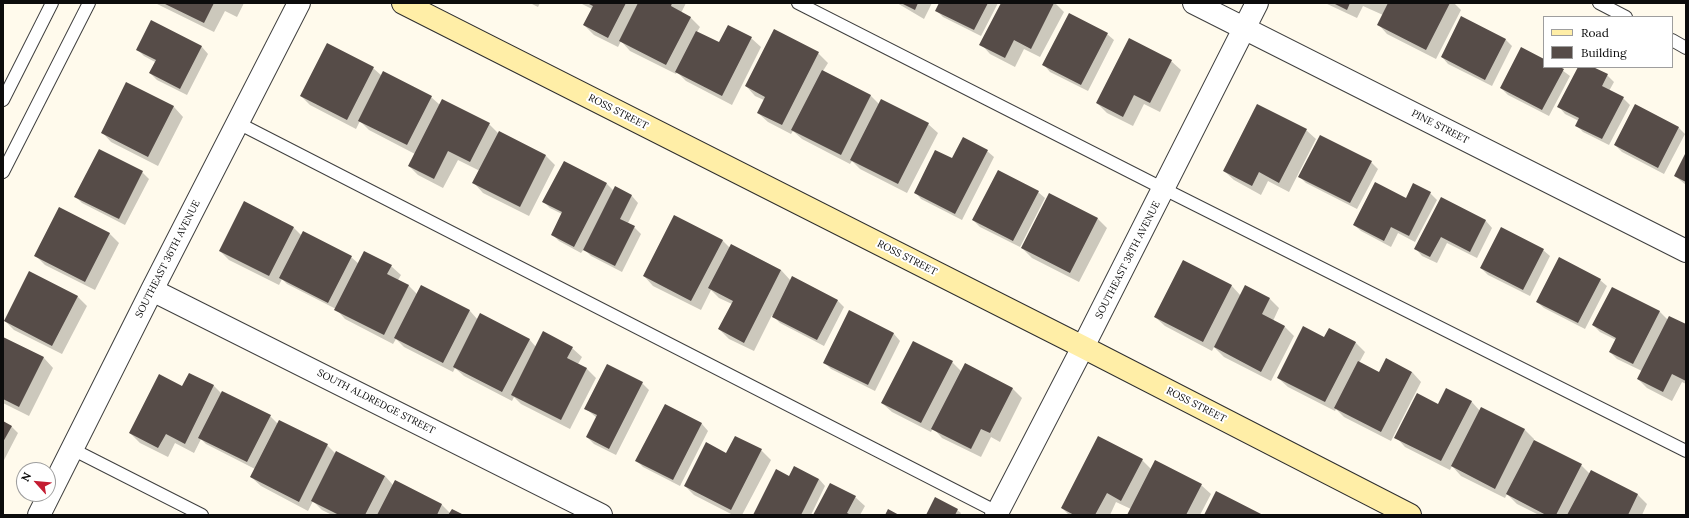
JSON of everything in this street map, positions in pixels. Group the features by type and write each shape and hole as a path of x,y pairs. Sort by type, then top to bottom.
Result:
{"street":[{"name":"SOUTHEAST 36TH AVENUE","path":"40,515 152,290 299,3"},
{"name":"ROSS STREET","path":"403,3 1083,347 1410,515"},
{"name":"PINE STREET","path":"1194,3 1686,251"},
{"name":"SOUTHEAST 38TH AVENUE","path":"999,514 1257,3"},
{"name":"SOUTH ALDREDGE STREET","path":"152,290 601,515"}],"lane":[{"path":"3,100 52,3"},
{"path":"3,172 89,3"},
{"path":"798,3 1164,189 1686,451"},
{"path":"1599,3 1624,16"},
{"path":"1673,41 1686,48"},
{"path":"238,123 999,514"},
{"path":"72,449 202,515"}],"building":[{"path":"163,3 214,3 204,23"},
{"path":"587,3 626,3 608,38 583,25 593,6"},
{"path":"638,3 672,3 671,6 691,17 666,65 619,41"},
{"path":"901,3 918,3 915,10"},
{"path":"939,3 988,3 974,30 935,11"},
{"path":"1001,3 1054,3 1031,49 1014,40 1005,58 979,45"},
{"path":"1333,3 1350,3 1347,10"},
{"path":"1388,3 1450,3 1426,50 1377,25"},
{"path":"1069,13 1108,33 1081,85 1042,65"},
{"path":"1461,16 1506,39 1485,80 1441,57"},
{"path":"151,20 202,46 180,89 149,73 156,60 136,50"},
{"path":"728,25 752,37 722,96 675,72 696,31 719,42"},
{"path":"774,29 819,52 782,125 757,113 765,97 745,86"},
{"path":"1129,38 1172,60 1150,103 1134,95 1123,117 1096,103"},
{"path":"327,43 374,67 347,120 300,96"},
{"path":"1521,47 1543,58 1543,68 1564,69 1542,110 1500,88"},
{"path":"1577,68 1595,68 1608,74 1602,86 1624,97 1602,139 1575,126 1579,118 1557,107"},
{"path":"822,70 871,95 841,155 791,130"},
{"path":"383,71 432,96 407,145 358,121"},
{"path":"126,82 174,106 148,157 101,133"},
{"path":"442,99 490,123 470,162 448,151 434,179 408,166"},
{"path":"881,99 929,123 898,184 850,160"},
{"path":"1257,104 1307,129 1279,183 1259,172 1252,186 1223,171"},
{"path":"1635,104 1679,127 1658,168 1614,145"},
{"path":"499,131 546,155 520,207 472,183"},
{"path":"1320,135 1372,161 1350,203 1298,177"},
{"path":"963,137 988,150 955,214 914,193 935,150 952,158"},
{"path":"99,149 143,171 119,219 74,197"},
{"path":"1686,152 1686,182 1674,176"},
{"path":"564,161 607,183 574,247 551,235 562,212 542,202"},
{"path":"998,170 1039,191 1013,241 972,220"},
{"path":"1375,182 1406,198 1413,183 1431,192 1409,236 1391,227 1384,241 1353,225"},
{"path":"615,186 632,195 620,219 635,226 615,266 583,250"},
{"path":"1049,193 1098,218 1070,273 1021,248"},
{"path":"1441,197 1486,220 1470,252 1441,237 1430,257 1414,249"},
{"path":"244,201 294,227 269,276 219,251"},
{"path":"59,207 110,233 85,282 34,256"},
{"path":"674,215 723,240 691,301 643,276"},
{"path":"1501,227 1544,249 1523,290 1480,268"},
{"path":"303,231 352,256 328,303 279,278"},
{"path":"731,244 781,270 744,343 718,329 733,301 708,288"},
{"path":"364,251 392,265 387,274 409,285 384,335 334,310"},
{"path":"1559,257 1601,279 1578,323 1536,302"},
{"path":"1183,260 1232,285 1203,342 1154,317"},
{"path":"29,271 78,296 52,346 4,321"},
{"path":"792,276 838,300 817,340 772,317"},
{"path":"421,285 470,310 443,363 394,338"},
{"path":"1245,285 1270,298 1262,314 1285,326 1261,372 1214,347"},
{"path":"1612,287 1660,311 1633,364 1609,352 1616,338 1592,325"},
{"path":"849,310 894,333 868,385 823,363"},
{"path":"480,313 530,339 502,392 453,367"},
{"path":"1669,316 1686,324 1686,381 1672,374 1663,392 1637,379"},
{"path":"1303,326 1324,337 1329,328 1356,342 1325,402 1277,378"},
{"path":"543,331 573,347 567,358 587,368 561,420 511,395"},
{"path":"3,337 44,357 19,407 3,399"},
{"path":"913,341 953,361 921,423 881,403"},
{"path":"1386,358 1412,372 1381,432 1334,408 1358,361 1379,372"},
{"path":"965,363 1013,388 990,433 981,429 971,449 931,429"},
{"path":"607,364 643,382 609,449 586,437 597,415 584,409"},
{"path":"189,373 214,385 185,444 166,434 158,448 129,433 159,374 182,386"},
{"path":"1446,388 1472,401 1441,461 1394,438 1417,393 1438,404"},
{"path":"222,391 271,415 247,462 198,438"},
{"path":"665,404 702,423 673,480 635,461"},
{"path":"1481,407 1525,429 1495,489 1451,466"},
{"path":"279,420 328,444 299,502 250,477"},
{"path":"3,421 12,426 3,442"},
{"path":"735,436 762,449 731,510 684,486 706,442 726,453"},
{"path":"1098,436 1143,459 1121,501 1107,493 1095,515 1074,515 1061,508"},
{"path":"1534,440 1582,464 1556,515 1546,515 1506,494"},
{"path":"336,451 385,476 365,515 339,515 311,501"},
{"path":"1155,460 1202,484 1186,515 1127,515"},
{"path":"794,466 819,479 801,515 753,515 776,469 789,476"},
{"path":"1591,470 1638,494 1628,515 1567,515"},
{"path":"395,480 442,504 437,515 377,515"},
{"path":"830,483 856,496 847,513 851,515 813,515"},
{"path":"1216,491 1263,515 1204,515"},
{"path":"935,497 958,509 955,515 926,515"},
{"path":"452,509 464,515 448,515"},
{"path":"888,509 899,515 885,515"}]}
